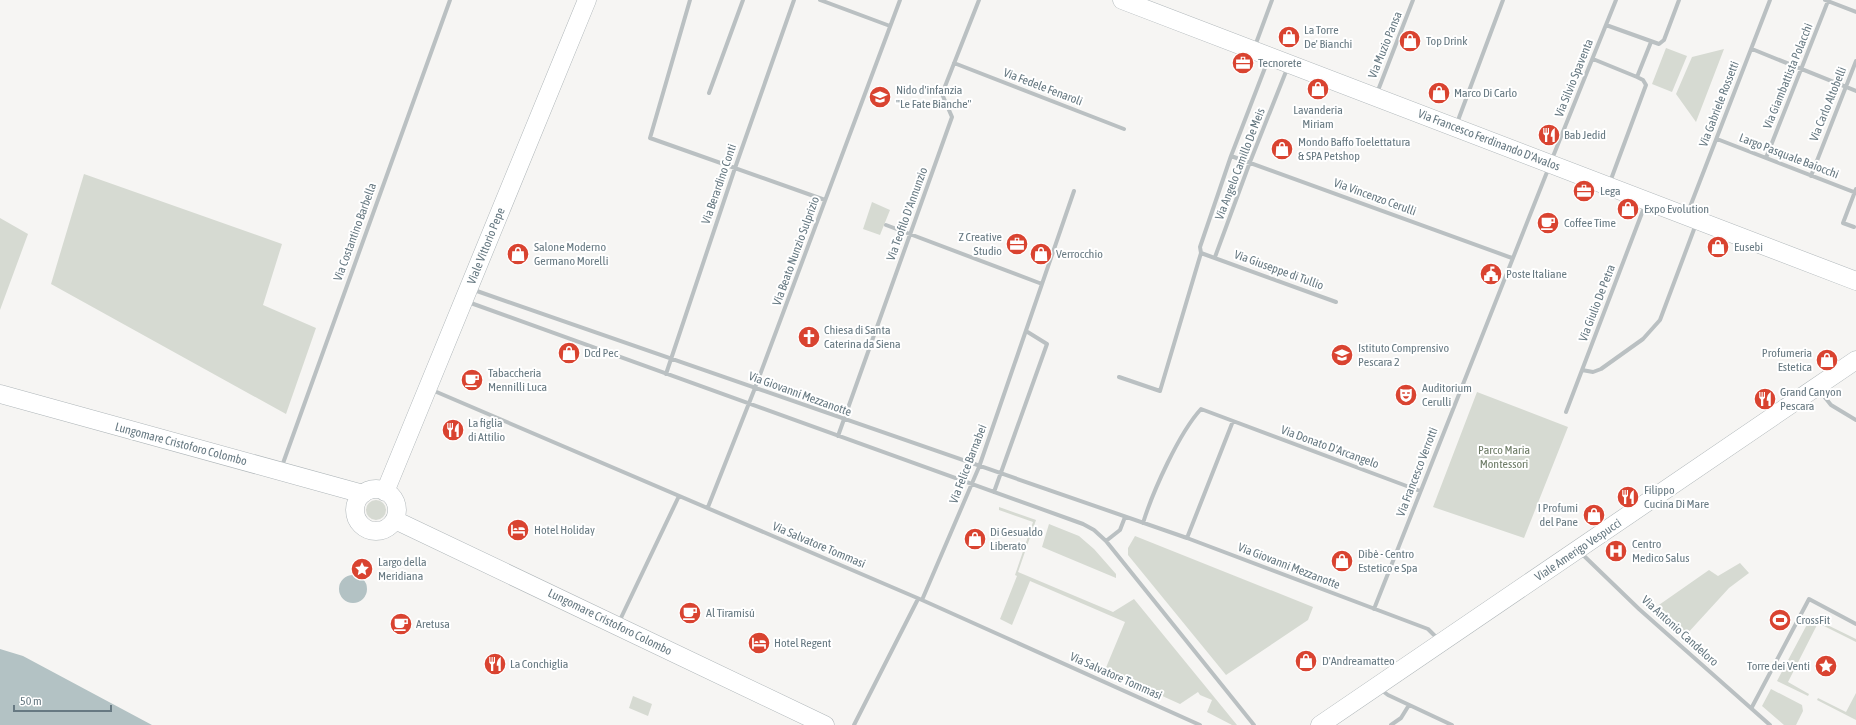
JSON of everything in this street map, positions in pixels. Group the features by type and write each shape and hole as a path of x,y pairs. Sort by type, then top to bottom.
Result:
{"street":[{"name":"Via Costantino Barbella","path":"280,471 450,0"},
{"name":"Viale Vittorio Pepe","path":"386,492 588,0"},
{"path":"690,0 650,138 826,200"},
{"path":"708,93 743,0"},
{"name":"Via Berardino Conti","path":"666,374 735,168 794,0"},
{"path":"820,0 890,26"},
{"name":"Via Beato Nunzio Sulprizio","path":"708,507 749,404 900,0"},
{"name":"Via Teofilo D'Annunzio","path":"838,436 952,117 942,94 979,0"},
{"name":"Via Francesco Ferdinando D'Avalos","path":"1122,0 1856,281"},
{"name":"Via Angelo Camillo De Meis","path":"1119,377 1160,391 1202,253 1200,247 1231,156 1261,53 1272,0"},
{"name":"Via Muzio Pansa","path":"1375,97 1413,0"},
{"path":"1455,127 1503,0"},
{"name":"Via Silvio Spaventa","path":"1550,164 1616,0"},
{"path":"1606,25 1656,44 1662,43 1679,0"},
{"name":"Via Gabriele Rossetti","path":"1582,370 1593,372 1601,369 1643,339 1660,320 1717,138 1770,0"},
{"path":"1827,1 1856,12"},
{"name":"Via Giambattista Polacchi","path":"1766,158 1816,34 1827,1"},
{"path":"1637,77 1650,42"},
{"path":"1752,49 1856,91"},
{"path":"1593,59 1637,77 1645,82 1646,85 1608,186"},
{"name":"Via Carlo Altobelli","path":"1811,176 1856,61"},
{"name":"Via Fedele Fenaroli","path":"954,63 1124,129"},
{"name":"Via Angelo Camillo De Meis","path":"1215,257 1250,162 1289,64"},
{"name":"Largo Pasquale Baiocchi","path":"1717,138 1811,176 1856,192 1843,223 1854,227"},
{"name":"Via Vincenzo Cerulli","path":"1231,156 1512,258"},
{"name":"Via Francesco Verrotti","path":"1374,609 1550,164"},
{"name":"Via Felice Barnabei","path":"854,725 920,600 972,484 1074,191"},
{"name":"Via Giulio De Petra","path":"1566,412 1647,201"},
{"path":"886,225 1042,284"},
{"path":"1202,253 1215,257"},
{"name":"Via Giuseppe di Tullio","path":"1215,257 1336,302"},
{"name":"Via Giovanni Mezzanotte","path":"467,294 672,358 844,420 1187,538 1428,630 1441,642"},
{"path":"467,294 666,374 1083,524 1100,534 1254,725"},
{"path":"994,492 1047,344 1026,332"},
{"name":"Viale Amerigo Vespucci","path":"1320,725 1856,360"},
{"path":"1816,387 1831,405 1856,420"},
{"name":"Via Salvatore Tommasi","path":"428,388 679,496 708,507 1200,725"},
{"name":"Lungomare Cristoforo Colombo","path":"0,394 363,494"},
{"name":"Via Donato D'Arcangelo","path":"1143,523 1149,505 1191,420 1201,409 1420,491"},
{"path":"1187,538 1233,421"},
{"path":"376,490 386,492 391,496 396,504 397,510 394,520 388,528 371,531 362,526 356,517 355,510 358,500 363,494 376,490"},
{"path":"618,626 679,496"},
{"path":"1106,542 1120,530 1125,517"},
{"name":"Lungomare Cristoforo Colombo","path":"394,520 825,725"},
{"name":"Via Antonio Candeloro","path":"1579,549 1586,559 1639,608 1752,707 1770,725"},
{"path":"1752,707 1809,599 1856,624"},
{"path":"1377,686 1385,693 1452,725"},
{"path":"1398,725 1409,705"},
{"path":"1391,725 1401,718"}],"green space":[{"path":"1666,48 1687,56 1672,92 1652,84"},
{"path":"1724,49 1696,122 1676,94 1692,57"},
{"path":"84,174 282,244 263,305 316,328 286,414 51,284"},
{"path":"872,202 890,210 880,235 863,229"},
{"path":"0,218 28,234 0,310"},
{"name":"Parco Maria Montessori","path":"1477,392 1568,427 1524,538 1433,507"},
{"path":"376,500 383,503 386,510 383,517 376,520 369,517 366,510 369,503"},
{"path":"999,507 1036,520 1018,572 1113,612 1134,599 1237,725 1232,725 1207,712 1212,700 1200,695 1198,692 1180,704 1105,670 1125,622 1030,581 1012,625 1000,619 1017,576 1015,575 1033,522 999,510"},
{"path":"1049,524 1079,536 1094,549 1116,574 1116,578 1042,547"},
{"path":"1135,536 1313,607 1308,620 1226,675 1128,555 1128,548"},
{"path":"1740,563 1749,573 1729,588 1686,635 1656,607 1709,570 1718,576"},
{"path":"1811,617 1856,639 1856,642 1818,623 1788,682 1809,694 1808,696 1777,681"},
{"path":"1771,689 1802,705 1803,711 1796,725 1784,725 1762,706"},
{"path":"1856,693 1856,720 1817,700 1818,698 1846,712"},
{"path":"633,696 652,704 648,716 629,708"}],"shaded area":[{"path":"353,575 363,579 367,589 363,599 353,603 343,599 339,589 343,579"},
{"path":"0,649 23,656 152,725 0,725"}],"place":[{"name":"La Torre De' Bianchi","path":"1289,37"},
{"name":"Top Drink","path":"1410,41"},
{"name":"Tecnorete","path":"1243,63"},
{"name":"Lavanderia Miriam","path":"1318,89"},
{"name":"Marco Di Carlo","path":"1439,93"},
{"name":"Nido d'infanzia \"Le Fate Bianche\"","path":"880,97"},
{"name":"Bab Jedid","path":"1549,135"},
{"name":"Mondo Baffo Toelettatura & SPA Petshop","path":"1282,149"},
{"name":"Lega","path":"1584,191"},
{"name":"Expo Evolution","path":"1628,209"},
{"name":"Coffee Time","path":"1548,223"},
{"name":"Z Creative Studio","path":"1017,244"},
{"name":"Eusebi","path":"1718,247"},
{"name":"Salone Moderno Germano Morelli","path":"518,254"},
{"name":"Verrocchio","path":"1041,254"},
{"name":"Poste Italiane","path":"1491,274"},
{"name":"Chiesa di Santa Caterina da Siena","path":"809,337"},
{"name":"Dcd Pec","path":"569,353"},
{"name":"Istituto Comprensivo Pescara 2","path":"1342,355"},
{"name":"Profumeria Estetica","path":"1827,360"},
{"name":"Tabaccheria Mennilli Luca","path":"472,380"},
{"name":"Auditorium Cerulli","path":"1406,395"},
{"name":"Grand Canyon Pescara","path":"1765,399"},
{"name":"La figlia di Attilio","path":"453,430"},
{"name":"Filippo Cucina Di Mare","path":"1628,497"},
{"name":"I Profumi del Pane","path":"1594,515"},
{"name":"Hotel Holiday","path":"518,530"},
{"name":"Di Gesualdo Liberato","path":"975,539"},
{"name":"Centro Medico Salus","path":"1616,551"},
{"name":"Dibè - Centro Estetico e Spa","path":"1342,561"},
{"name":"Largo della Meridiana","path":"362,569"},
{"name":"Al Tiramisú","path":"690,613"},
{"name":"CrossFit","path":"1780,620"},
{"name":"Aretusa","path":"401,624"},
{"name":"Hotel Regent","path":"759,643"},
{"name":"D'Andreamatteo","path":"1306,661"},
{"name":"La Conchiglia","path":"495,664"},
{"name":"Torre dei Venti","path":"1826,666"}]}
